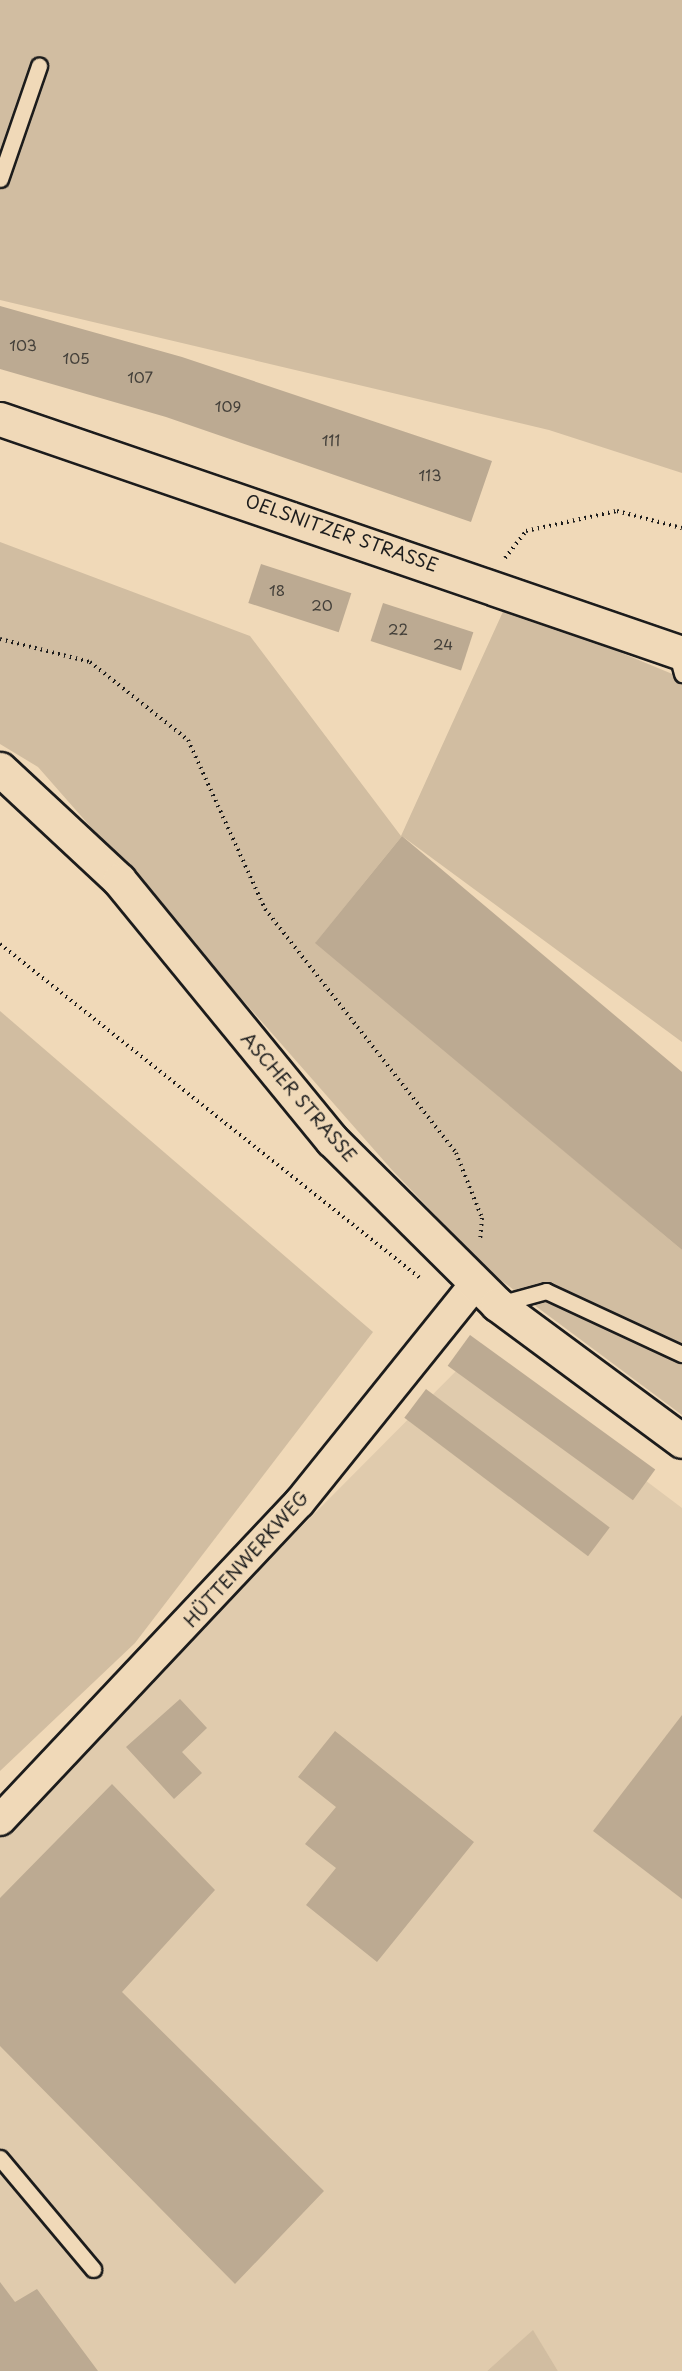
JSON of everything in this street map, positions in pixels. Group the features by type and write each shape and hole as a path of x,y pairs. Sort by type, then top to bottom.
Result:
{"street":[{"name":"OELSNITZER STRASSE","path":"0,419 486,583 680,659"},
{"name":"ASCHER STRASSE","path":"0,769 119,880 332,1140 487,1294 682,1441"},
{"name":"HÜTTENWERKWEG","path":"0,1820 299,1503 455,1308 487,1294"}],"lane":[{"path":"0,179 39,66"},
{"path":"487,1294 546,1292 682,1354"},
{"path":"0,2158 93,2269"}],"path":[{"path":"486,583 526,531 617,511 682,528"},
{"path":"0,639 90,662 189,740 265,909 456,1153 482,1218 487,1294"},
{"path":"0,944 455,1308"}],"shaded area":[{"path":"0,0 682,0 682,473 549,430 0,300"},
{"path":"0,542 250,636 401,836 506,605 682,678 682,1042 402,836 316,942 682,1250 682,1415 490,1272 392,1170 38,767 0,744"},
{"path":"0,1011 373,1332 135,1643 0,1771"},
{"path":"475,1352 682,1508 682,2371 558,2371 533,2331 487,2371 0,2371 0,1830"},
{"path":"533,2330 558,2371 487,2371"}],"building":[{"path":"0,306 182,357 492,461 471,522 166,417 0,369"},
{"path":"261,564 351,593 339,632 248,603"},
{"path":"383,603 473,632 461,670 371,641"},
{"path":"402,836 682,1072 682,1250 315,943"},
{"path":"470,1335 655,1470 633,1500 448,1366"},
{"path":"426,1389 610,1527 588,1556 404,1418"},
{"path":"180,1699 207,1728 182,1752 202,1773 174,1799 126,1747"},
{"path":"682,1715 682,1899 593,1831"},
{"path":"335,1731 474,1842 377,1962 306,1905 336,1868 305,1844 336,1807 298,1777"},
{"path":"112,1784 215,1890 122,1992 324,2191 235,2284 0,2046 0,1898"},
{"path":"0,2282 15,2302 37,2289 98,2371 0,2371"}]}
